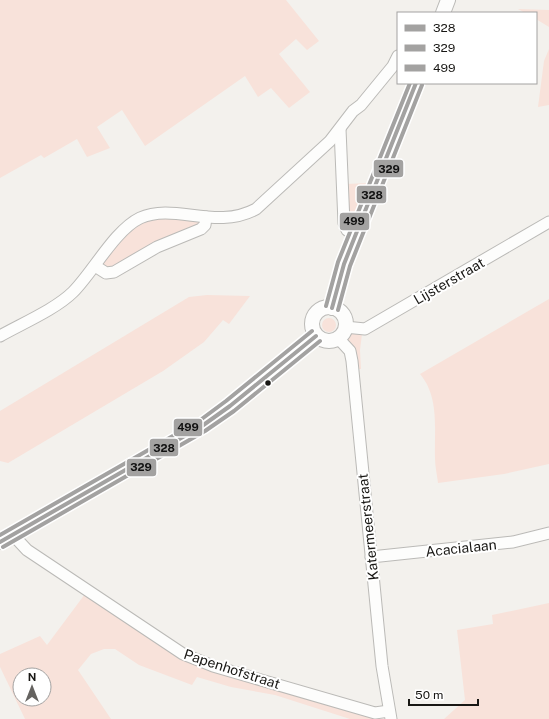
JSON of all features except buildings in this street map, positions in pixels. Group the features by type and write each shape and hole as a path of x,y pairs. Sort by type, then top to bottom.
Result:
{"street":[{"path":"443,12 448,0"},
{"path":"0,336 62,301 73,292 124,231 139,218 147,215 163,213 231,218 247,214 256,209 330,142 384,77 397,58"},
{"path":"332,308 340,273 356,237 416,84"},
{"path":"340,129 344,223 347,230 356,237"},
{"path":"95,266 106,273 114,272 157,247 202,228 205,224 206,217"},
{"name":"Lijsterstraat","path":"342,332 365,329 549,222"},
{"path":"332,308 340,312 343,317 342,332 334,340 325,341 316,336 312,323 315,314 322,309 332,308"},
{"name":"Katermeerstraat","path":"342,332 350,351 352,361 382,666 390,715"},
{"path":"4,539 202,426 230,406 316,336"},
{"name":"Acacialaan","path":"371,557 513,542 549,533"},
{"name":"Papenhofstraat","path":"4,539 32,554 183,654 213,666 390,715"}],"shaded area":[{"path":"0,0 286,0 319,41 307,50 296,39 279,54 310,92 289,108 271,88 258,97 245,76 145,146 122,110 97,127 110,148 87,157 77,139 44,158 41,155 0,178"},
{"path":"518,9 549,10 549,27 537,20 537,12 523,12"},
{"path":"549,49 549,105 538,107 544,61"},
{"path":"370,183 352,227 349,228 345,184"},
{"path":"152,218 202,220 203,222 110,271 101,263 132,227"},
{"path":"207,295 250,296 229,324 223,320 204,342 163,371 8,463 0,461 0,411 189,297"},
{"path":"549,299 549,464 504,474 438,483 435,461 435,414 431,393 420,374"},
{"path":"326,318 332,318 336,322 336,328 332,332 326,332 322,328 322,322"},
{"path":"352,333 362,334 360,350 361,369 357,369 348,340"},
{"path":"85,594 176,656 201,667 367,713 375,719 350,719 275,695 231,687 197,677 192,685 139,665 115,649 104,649 91,654 78,670 111,719 25,719 19,707 52,707 52,667 12,667 12,692 0,667 0,654 40,636 47,645"},
{"path":"549,603 549,719 444,719 465,700 457,630 493,624 492,615"}],"transit line":[{"name":"499","path":"326,306 338,262 410,84"},
{"name":"328","path":"332,308 344,264 416,84"},
{"name":"329","path":"338,310 350,266 422,85"},
{"name":"499","path":"0,535 199,421 312,331"},
{"name":"328","path":"0,542 202,426 230,406 316,336"},
{"name":"329","path":"3,547 205,431 234,411 320,341"}]}
